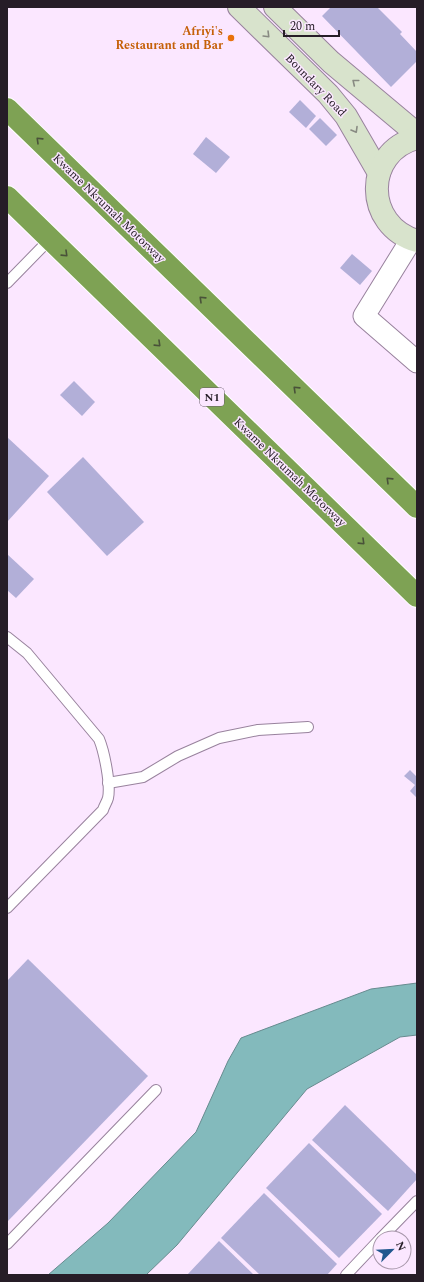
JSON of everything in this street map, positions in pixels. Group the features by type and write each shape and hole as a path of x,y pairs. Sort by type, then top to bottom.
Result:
{"highway":[{"name":"Kwame Nkrumah Motorway","path":"7,109 417,507"},
{"name":"Kwame Nkrumah Motorway","path":"7,197 417,596"}],"main road":[{"name":"Boundary Road","path":"239,7 318,84 346,116 379,173"},
{"path":"275,7 331,62 417,134"},
{"path":"414,240 392,227 379,207 376,196 379,173 390,153 399,145 417,138"}],"street":[{"path":"414,240 364,316 417,362"}],"lane":[{"path":"7,283 50,239"},
{"path":"7,637 27,653 99,739 105,753 108,783 108,798 103,810 7,908"},
{"path":"108,783 144,777 178,756 219,738 258,730 308,727"},
{"path":"7,1244 156,1090"},
{"path":"390,1230 417,1201"},
{"path":"346,1275 372,1248"}],"shaded area":[{"path":"417,983 417,1035 400,1037 307,1089 177,1245 146,1275 48,1275 108,1223 196,1132 228,1061 241,1038 371,989"}],"building":[{"path":"331,7 377,7 402,32 400,34 417,52 417,61 391,87 322,16"},
{"path":"300,100 316,116 306,128 289,112"},
{"path":"320,118 337,135 326,146 309,129"},
{"path":"206,137 230,157 216,173 193,154"},
{"path":"352,254 372,271 360,285 340,268"},
{"path":"74,381 95,402 82,416 60,395"},
{"path":"7,437 49,476 7,522"},
{"path":"83,457 144,522 107,556 47,492"},
{"path":"7,554 34,579 16,598 7,590"},
{"path":"410,770 417,777 417,798 410,791 415,785 404,776"},
{"path":"28,959 148,1076 7,1222 7,981"},
{"path":"345,1105 417,1175 417,1179 388,1211 312,1140"},
{"path":"309,1143 382,1214 339,1258 266,1188"},
{"path":"264,1193 337,1264 327,1275 260,1275 221,1238"},
{"path":"219,1241 254,1275 187,1275"}],"place":[{"name":"Afriyi's Restaurant and Bar","path":"231,38"}]}
